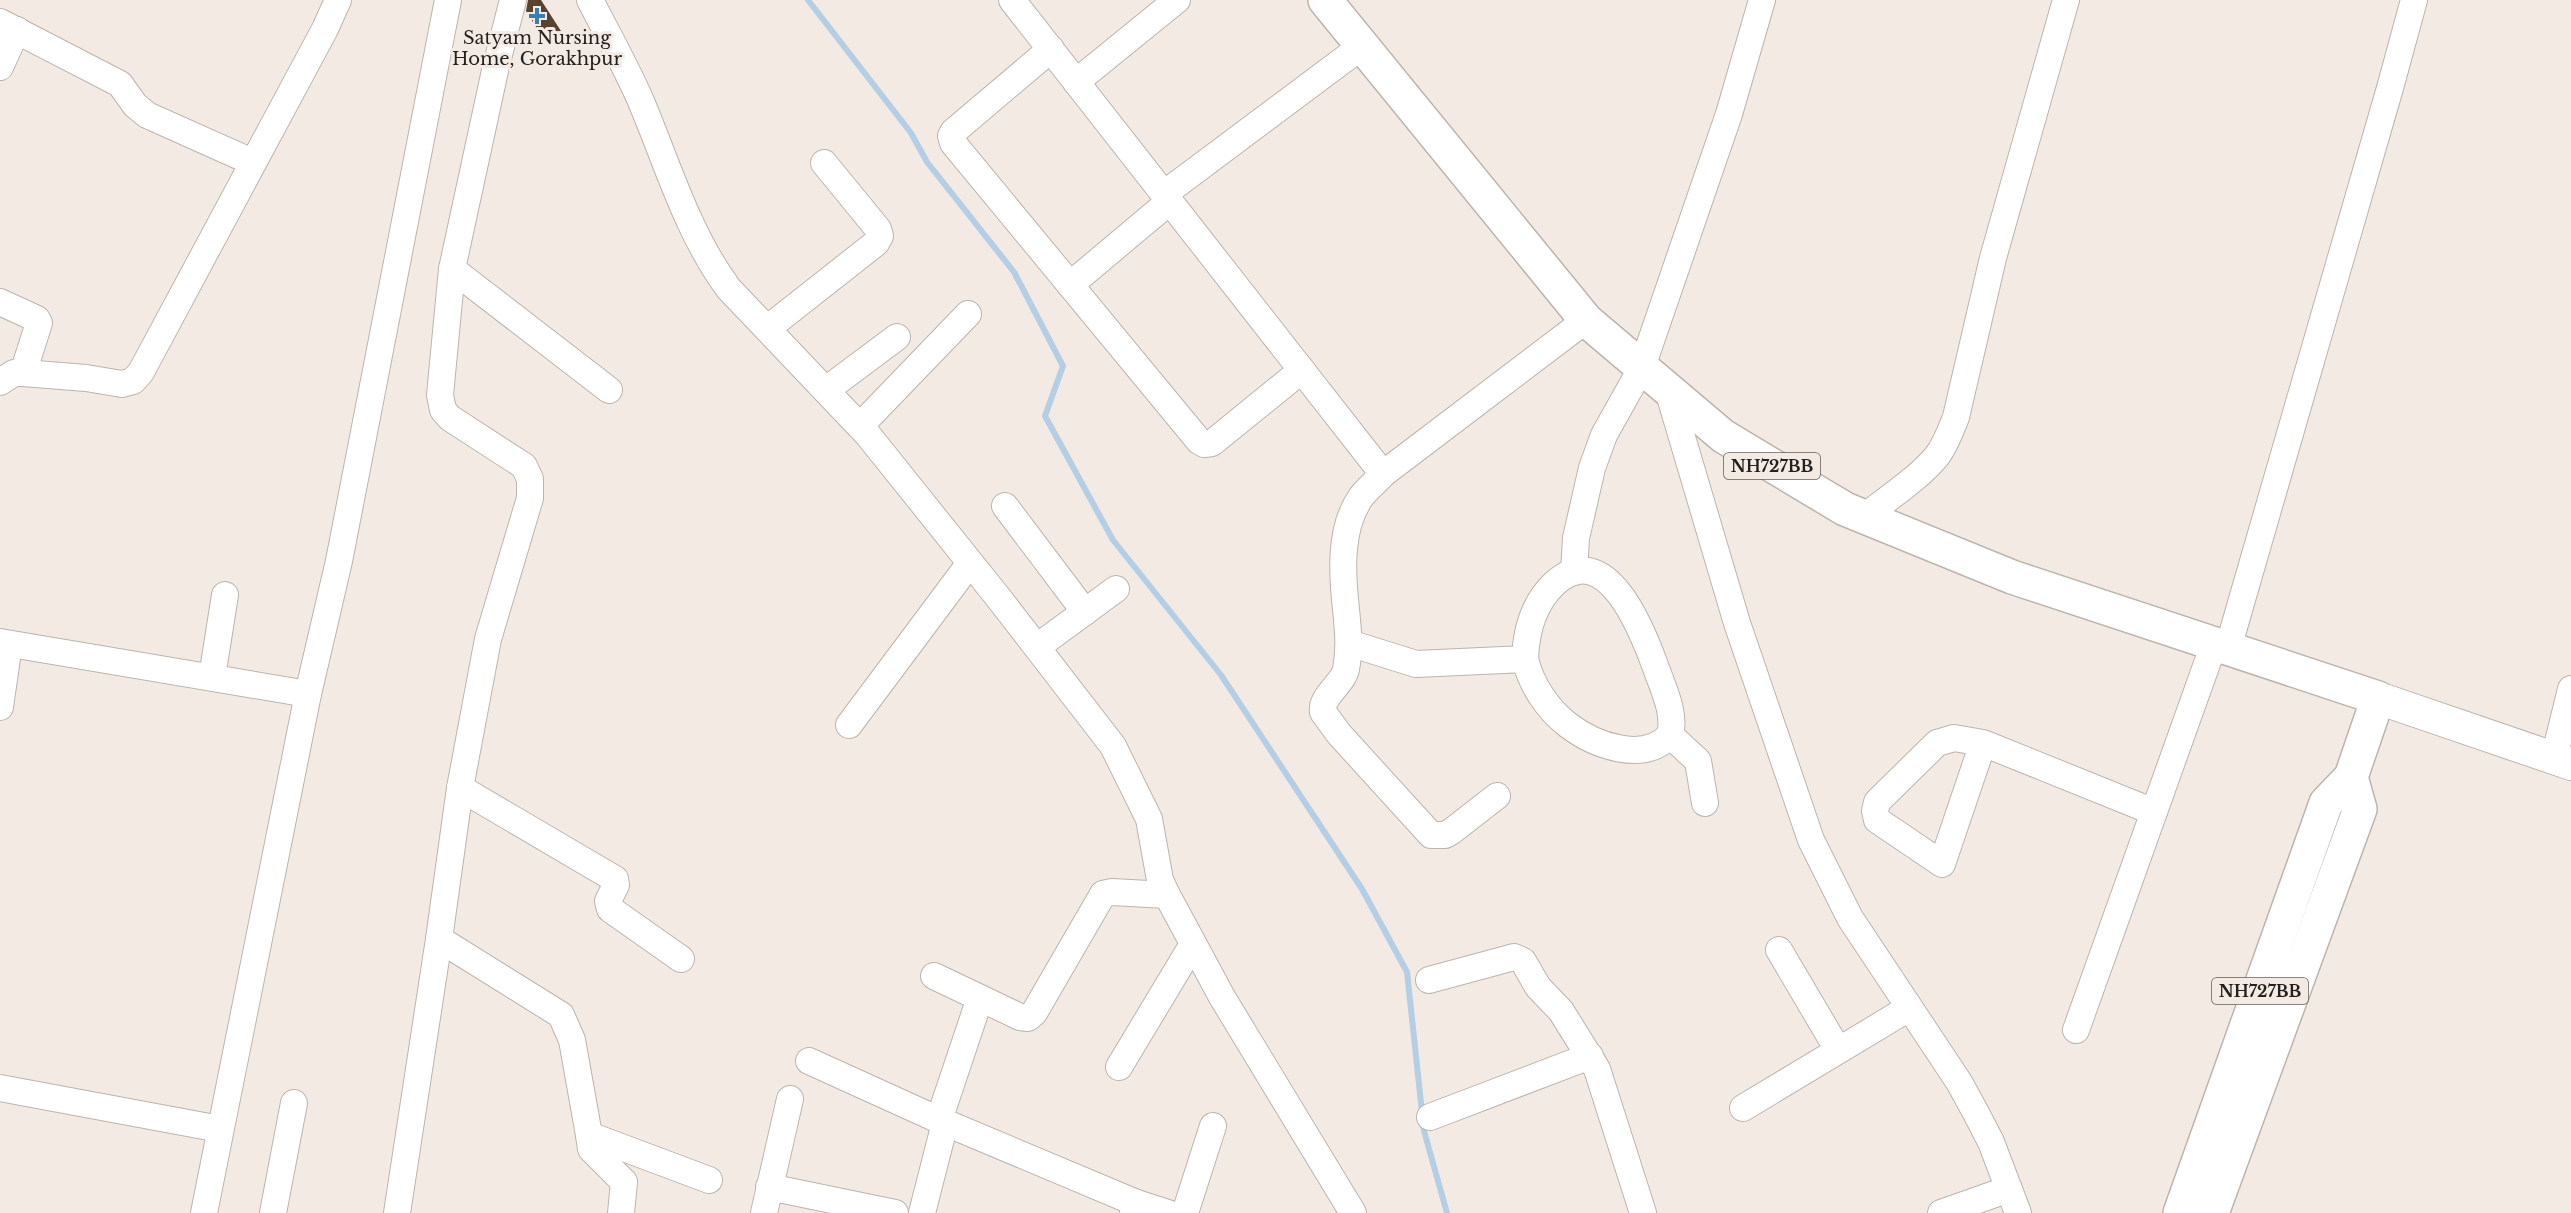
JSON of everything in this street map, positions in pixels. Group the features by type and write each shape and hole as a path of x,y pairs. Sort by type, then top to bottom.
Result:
{"highway":[{"name":"NH727BB","path":"1329,2 1362,46 1586,320 1723,436 1845,509 2012,577 2378,698 2351,777 2326,803 2181,1213"},
{"name":"NH727BB","path":"2212,1213 2360,809 2351,777"}],"main road":[{"path":"2378,698 2563,761"}],"street":[{"path":"0,302 37,319 39,323 12,377 122,384 133,381 141,372 252,162 326,29 338,0"},
{"path":"204,1213 308,694 339,561 448,0"},
{"path":"397,1213 460,788 488,639 530,498 530,479 524,466 450,418 443,410 440,395 452,269 496,66 513,0"},
{"path":"590,0 639,97 709,261 729,289 860,426 1113,746 1149,819 1160,880 1167,895 1227,1007 1353,1213"},
{"path":"1012,0 1383,474"},
{"path":"1076,82 1177,0"},
{"path":"1574,572 1576,538 1592,468 1605,435 1642,368 1729,114 1762,0"},
{"path":"1864,517 1937,456 1956,417 1993,258 2066,0"},
{"path":"2076,1030 2154,812 2221,646 2390,88 2414,0"},
{"path":"0,67 8,26 120,84 135,105 147,116 252,162"},
{"path":"1070,285 1167,198 1362,46"},
{"path":"1051,50 953,132 951,136 953,143 1198,441 1204,444 1212,443 1302,370"},
{"path":"768,328 876,243 880,236 878,229 824,163"},
{"path":"452,269 609,390"},
{"path":"860,426 968,314"},
{"path":"1497,796 1452,831 1445,835 1431,834 1339,734 1323,712 1324,703 1342,680 1346,670 1349,643 1342,577 1346,532 1360,498 1383,474 1586,320"},
{"path":"826,390 897,337"},
{"path":"1668,390 1737,623 1811,840 1850,918 1959,1082 1991,1142 2018,1213"},
{"path":"1005,506 1085,612"},
{"path":"849,725 970,563"},
{"path":"1574,572 1589,572 1602,577 1627,602 1644,635 1671,718 1670,735 1659,745 1630,750 1589,738 1567,725 1535,688 1525,659 1526,637 1541,599 1562,576 1574,572"},
{"path":"1037,647 1116,589"},
{"path":"212,677 225,595"},
{"path":"0,707 4,643 308,694"},
{"path":"1349,643 1416,664 1525,659"},
{"path":"2563,761 2571,689"},
{"path":"1670,735 1698,761 1705,803"},
{"path":"1983,743 1942,864 1877,820 1875,811 1877,802 1937,743 1954,738 1983,743 2154,812"},
{"path":"460,788 615,879 616,885 608,901 610,909 681,959"},
{"path":"934,976 1020,1017 1028,1018 1034,1012 1103,894 1112,891 1167,895"},
{"path":"439,939 561,1015 572,1040 591,1149 624,1182 621,1213"},
{"path":"1119,1067 1193,944"},
{"path":"1779,950 1838,1050"},
{"path":"1429,980 1514,957 1523,961 1538,987 1561,1011 1597,1069 1643,1213"},
{"path":"922,1213 942,1122 980,998"},
{"path":"1743,1108 1909,1008"},
{"path":"1430,1117 1590,1056"},
{"path":"809,1061 1133,1208 1168,1213"},
{"path":"0,1088 220,1129"},
{"path":"764,1213 790,1099"},
{"path":"273,1213 294,1103"},
{"path":"1185,1213 1213,1126"},
{"path":"589,1135 709,1180"},
{"path":"770,1187 895,1213"},
{"path":"1941,1213 2009,1189"}],"building":[{"path":"528,0 541,0 561,31 545,41 526,11"}],"waterway":[{"path":"808,0 911,133 927,162 1014,272 1063,366 1045,416 1113,540 1221,675 1362,889 1407,972 1424,1131 1447,1213"}],"place":[{"name":"Satyam Nursing Home, Gorakhpur","path":"537,16"}]}
